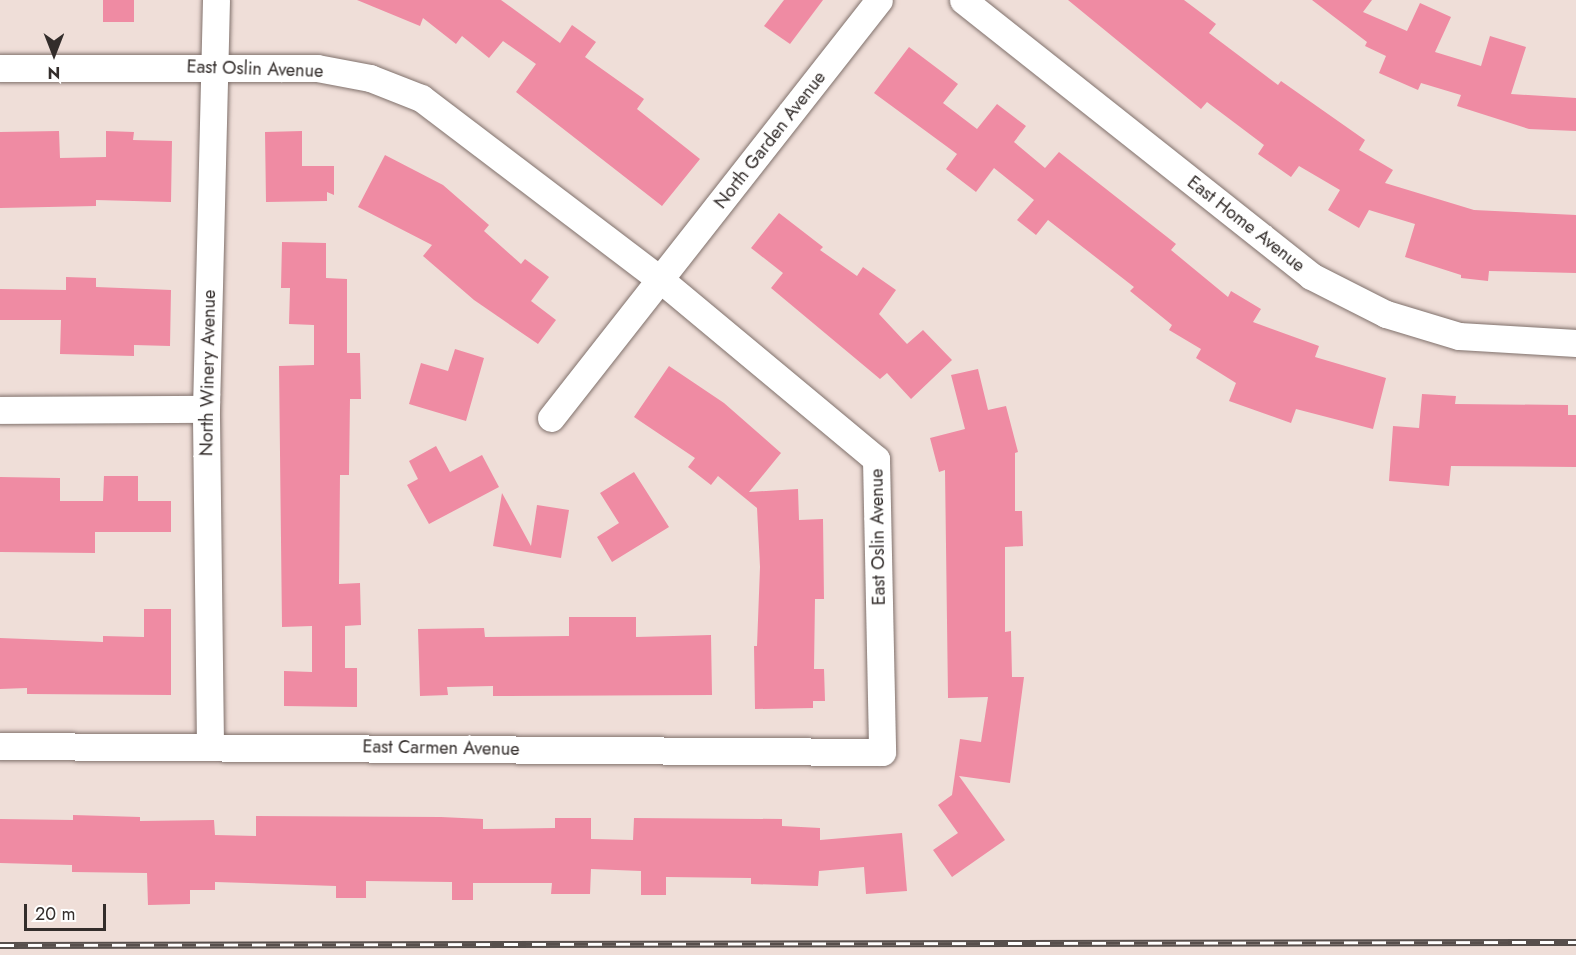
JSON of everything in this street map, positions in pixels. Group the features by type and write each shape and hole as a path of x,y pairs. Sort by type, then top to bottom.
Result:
{"street":[{"name":"North Winery Avenue","path":"210,745 206,409 216,0"},
{"name":"North Garden Avenue","path":"661,280 879,0"},
{"name":"East Home Avenue","path":"963,0 1311,276 1386,314 1459,336 1576,343"},
{"name":"East Oslin Avenue","path":"0,68 216,66 317,68 370,78 421,98 661,280 876,459 882,752"},
{"path":"551,418 661,280"},
{"path":"0,410 206,409"},
{"name":"East Carmen Avenue","path":"0,746 210,745 882,752"}],"building":[{"path":"103,0 134,0 134,22 103,22"},
{"path":"357,0 501,0 560,43 572,25 596,42 585,57 644,99 637,109 700,159 662,206 516,92 536,64 503,41 489,58 462,36 456,44 423,18 420,26"},
{"path":"784,0 823,0 790,44 764,26"},
{"path":"1068,0 1184,0 1216,24 1209,33 1278,85 1281,81 1365,140 1359,150 1393,170 1385,183 1474,210 1576,215 1576,273 1489,271 1488,281 1461,278 1461,275 1405,257 1415,224 1369,210 1359,228 1328,210 1340,190 1299,166 1291,177 1258,154 1264,145 1207,102 1201,109"},
{"path":"1312,0 1372,0 1363,12 1407,31 1420,3 1451,17 1435,52 1481,66 1490,36 1526,47 1511,94 1576,98 1576,131 1529,129 1457,106 1461,95 1421,83 1418,90 1379,73 1386,56 1365,46 1367,42"},
{"path":"909,47 958,84 943,103 977,129 997,104 1026,126 1014,142 1045,168 1059,152 1176,244 1171,250 1228,297 1231,291 1261,309 1253,322 1319,346 1315,357 1386,378 1373,429 1296,409 1291,423 1229,401 1236,383 1196,358 1201,349 1169,330 1172,325 1130,291 1134,287 1048,220 1036,235 1017,220 1034,200 994,168 976,192 946,169 957,154 874,93"},
{"path":"59,131 60,158 106,157 106,131 134,132 133,140 172,141 171,202 96,200 96,206 0,208 0,132"},
{"path":"302,131 302,166 334,166 334,195 327,192 327,201 266,202 265,132"},
{"path":"385,155 443,185 489,225 484,231 521,264 525,259 549,277 531,301 556,320 538,344 474,300 423,256 432,245 358,207"},
{"path":"779,213 823,247 820,250 857,276 863,267 896,290 879,314 907,344 923,330 952,360 911,399 887,373 880,379 771,288 783,273 751,248"},
{"path":"282,242 326,243 326,278 347,279 347,353 360,353 361,399 350,399 349,475 340,475 339,584 360,583 361,625 345,626 345,668 357,668 357,707 284,706 284,671 312,672 312,626 282,627 279,366 314,365 314,325 289,324 290,288 281,288"},
{"path":"66,277 96,278 96,287 171,290 170,346 134,345 134,356 60,354 61,320 0,320 0,289 66,290"},
{"path":"455,349 484,358 466,421 409,404 421,363 448,371"},
{"path":"669,366 724,403 781,453 749,492 798,489 799,520 823,519 824,599 815,599 814,669 824,669 825,701 813,701 813,708 755,709 754,646 757,646 760,567 757,508 718,476 711,485 688,467 695,458 634,417"},
{"path":"978,369 988,410 1006,406 1018,452 1015,453 1015,511 1022,511 1023,546 1005,547 1005,632 1011,631 1012,677 1024,677 1010,783 959,776 1005,840 952,877 933,850 958,833 938,805 952,795 960,739 981,742 988,697 948,698 945,470 939,472 930,438 965,429 951,375"},
{"path":"1422,394 1456,396 1455,404 1568,405 1568,415 1576,415 1576,467 1451,466 1449,486 1389,481 1393,426 1419,428"},
{"path":"436,446 450,472 482,455 499,487 429,524 407,485 418,479 409,461"},
{"path":"634,472 669,527 612,562 597,537 619,523 600,493"},
{"path":"104,476 138,476 138,501 171,501 171,532 95,532 95,553 0,552 0,477 60,478 60,501 103,501"},
{"path":"502,493 531,546 537,505 569,510 561,558 493,546"},
{"path":"144,609 171,609 171,695 27,694 27,688 0,689 0,638 103,642 103,636 144,637"},
{"path":"569,617 636,617 636,637 711,635 712,695 493,696 493,686 447,687 448,695 420,696 418,629 484,628 485,637 569,636"},
{"path":"73,815 140,817 140,821 214,820 215,835 256,836 256,816 483,819 483,829 555,828 555,818 591,818 591,839 633,840 634,818 782,819 782,826 820,828 820,840 902,833 907,891 866,894 864,867 819,871 818,886 751,884 751,878 666,877 666,895 641,895 641,871 591,869 590,894 551,894 552,883 473,883 473,900 452,900 452,882 366,881 366,898 336,898 336,886 215,882 215,890 190,890 190,904 148,905 147,873 72,872 72,865 0,863 0,819 73,820"}],"railway":[{"path":"0,945 1576,942"}]}
